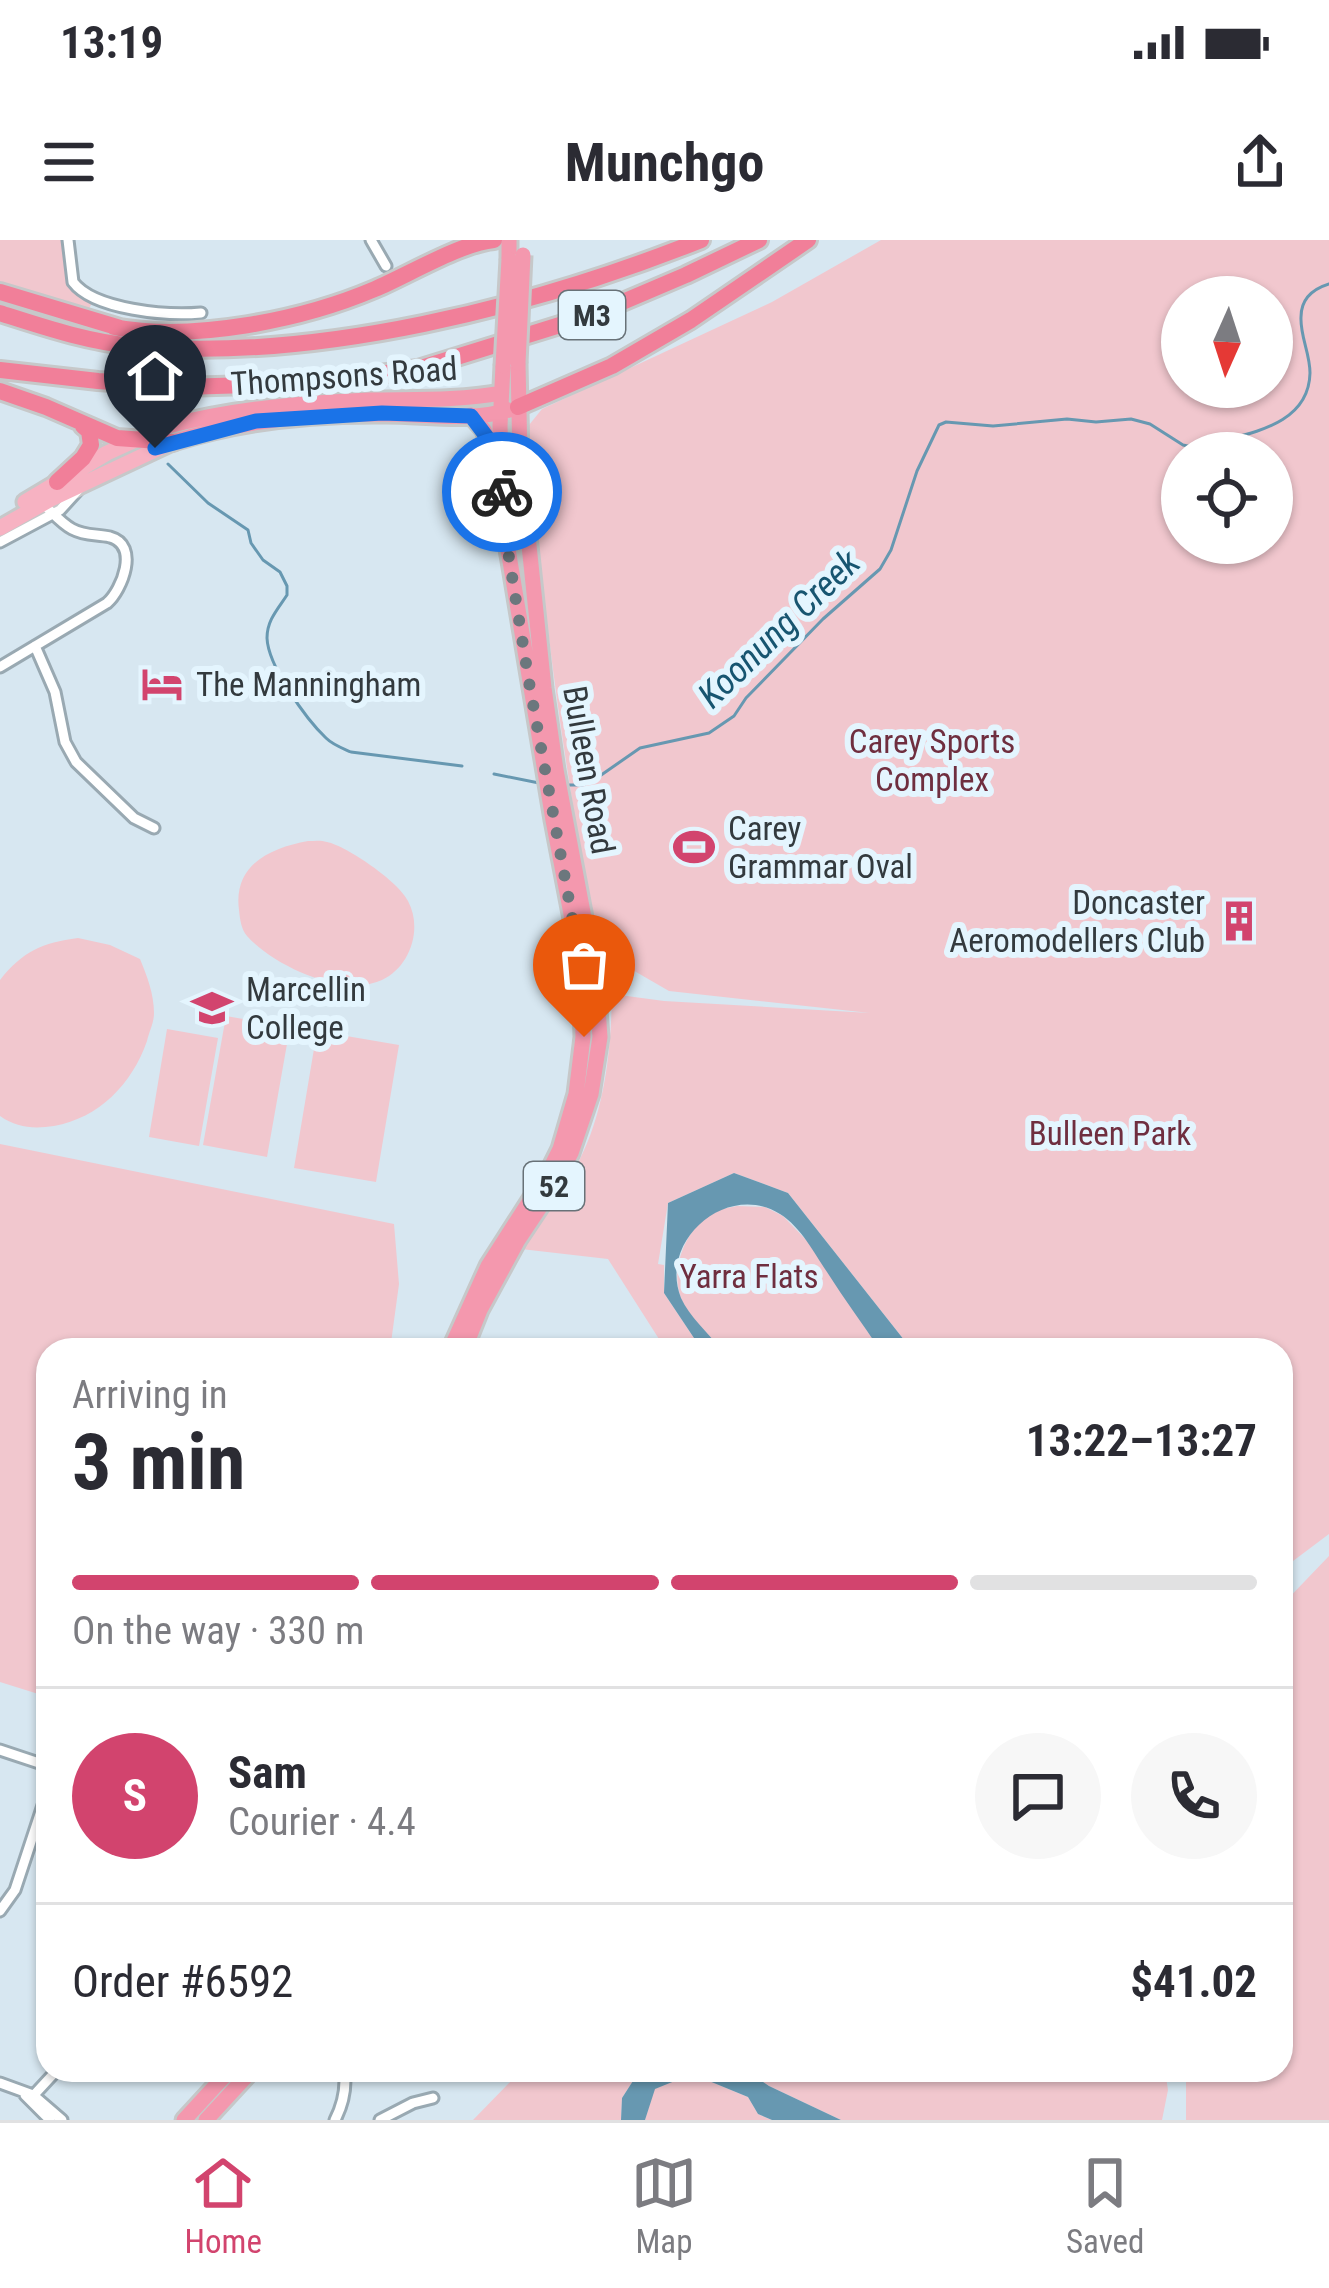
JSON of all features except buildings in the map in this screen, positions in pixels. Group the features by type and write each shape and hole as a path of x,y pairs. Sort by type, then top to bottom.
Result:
{"highway":[{"path":"370,291 461,240"},
{"path":"114,326 181,332 306,314 494,240"},
{"name":"Bulleen Road","path":"469,1338 518,1240 571,1153 591,1094 600,1037 599,1007 503,514 501,482 519,251 509,240"},
{"name":"M3","path":"0,313 71,335 132,346 217,349 331,340 535,298 701,240"},
{"name":"M3","path":"0,370 184,387 311,383 418,369 592,315 759,240"},
{"path":"509,410 613,366 691,320 808,240"},
{"name":"M3","path":"0,292 164,337 264,344 331,340"},
{"name":"Bulleen Road","path":"455,1338 488,1267 549,1172 570,1120 584,1037 583,983 559,820 523,486 509,410 501,393 511,365"},
{"path":"0,391 133,441 168,435"},
{"name":"Thompsons Road","path":"168,435 211,415 264,407 501,393"},
{"name":"Thompsons Road","path":"168,435 256,421 382,413 471,416 509,410"},
{"name":"Thompsons Road","path":"471,416 489,440 501,482"},
{"path":"57,482 92,445 83,426"},
{"path":"184,2120 231,2082"},
{"path":"206,2120 236,2082"}],"main road":[{"name":"Thompsons Road","path":"0,528 48,508 168,435"},
{"path":"0,517 133,441"},
{"path":"57,482 110,462 119,466"}],"street":[{"path":"68,240 71,276 89,297 162,313 201,313"},
{"path":"371,240 386,266"},
{"name":"Thompsons Road","path":"0,542 48,508 67,505 83,483"},
{"path":"67,505 80,532"},
{"path":"0,667 106,603 123,581 125,558 118,542 80,532 48,508"},
{"path":"35,646 55,692 65,742 76,762 134,818 154,828"},
{"path":"0,1750 36,1762"},
{"path":"0,1911 15,1890 36,1826"},
{"path":"28,2095 43,2082"},
{"path":"335,2120 346,2082"},
{"path":"0,2083 28,2095 62,2120"},
{"path":"28,2095 50,2120"},
{"path":"380,2120 433,2098"}],"green space":[{"path":"0,240 63,240 70,285 92,303 84,318 0,291"},
{"path":"881,240 1329,240 1329,1534 1293,1561 1293,1338 903,1338 788,1193 734,1173 668,1203 658,1264 664,1265 664,1293 694,1338 658,1338 608,1259 521,1249 566,1184 588,1141 605,1079 612,994 870,1013 669,991 598,950 556,689 529,425 542,409 772,302"},
{"path":"327,842 359,857 408,901 414,923 411,946 400,966 382,980 348,985 310,976 274,958 243,930 239,894 248,870 280,848"},
{"path":"78,938 110,945 140,959 154,1006 147,1041 123,1085 99,1107 54,1126 19,1125 0,1116 0,980 34,950"},
{"path":"226,1016 290,1027 267,1157 203,1145"},
{"path":"167,1029 218,1038 199,1146 149,1137"},
{"path":"317,1031 399,1045 376,1182 294,1168"},
{"path":"0,1144 394,1224 399,1284 392,1338 36,1338 36,1693 0,1682"},
{"name":"Yarra Flats","path":"737,1206 765,1207 783,1216 809,1243 872,1338 712,1338 684,1305 677,1275 693,1230 713,1212"},
{"path":"1329,1556 1329,2120 1186,2120 1186,2082 1293,2082 1293,1594"},
{"path":"510,2082 632,2082 622,2098 621,2120 473,2120"},
{"path":"672,2082 711,2082 748,2097 758,2114 772,2120 645,2120 654,2089"},
{"path":"763,2082 1167,2082 1168,2090 1162,2120 841,2120"}],"water":[{"path":"734,1173 788,1193 903,1338 872,1338 794,1226 760,1206 739,1205 702,1222 679,1256 676,1277 681,1298 712,1338 694,1338 664,1293 668,1203"},
{"path":"632,2082 672,2082 655,2089 645,2120 621,2120 622,2098"},
{"path":"711,2082 763,2082 841,2120 772,2120 758,2114 748,2097"}],"waterway":[{"name":"Koonung Creek","path":"567,785 594,780 640,748 709,733 734,716 823,619 880,569 939,425 1131,419 1192,447 1257,431 1283,420 1302,401 1310,373 1302,331 1303,305 1329,284"},
{"name":"Koonung Creek","path":"168,464 208,503 248,530 263,560 280,572 287,595 269,626 269,650 289,691 326,738 351,752 462,766"},
{"name":"Koonung Creek","path":"494,774 539,783"}],"way so far":[{"path":"502,492 529,682 581,966 584,1037"}],"place":[{"name":"The Manningham","path":"162,684"},
{"name":"Carey Grammar Oval","path":"694,847"},
{"name":"Doncaster Aeromodellers Club","path":"1239,921"},
{"name":"Marcellin College","path":"212,1008"}],"route":[{"path":"155,448 256,421 382,413 471,416 489,440 502,492"}],"park label":[{"name":"Carey Sports Complex","path":"932,760"},
{"name":"Bulleen Park","path":"1110,1133"}]}
